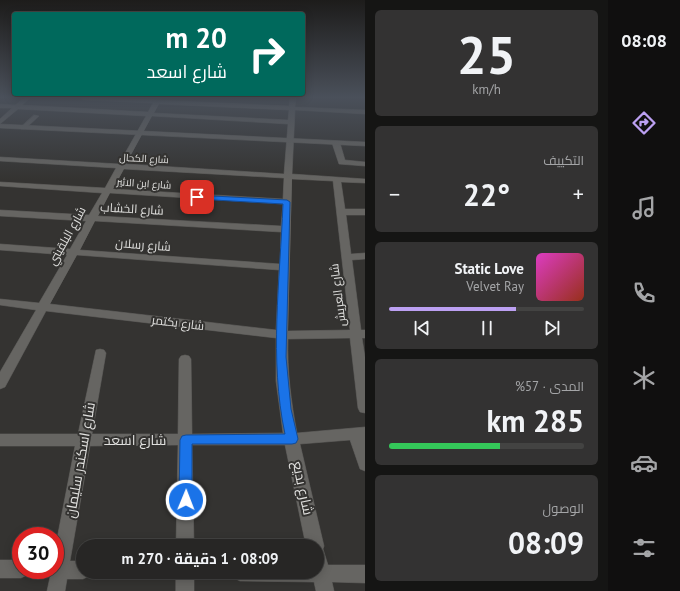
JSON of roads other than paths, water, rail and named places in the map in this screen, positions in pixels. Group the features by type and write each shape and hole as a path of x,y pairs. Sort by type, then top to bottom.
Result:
{"street":[{"path":"0,126 365,144"},
{"name":"شارع البلقيني","path":"0,384 144,126"},
{"name":"شارع بديع","path":"291,126 281,357 282,382 285,409 313,539"},
{"path":"336,143 342,162 365,164"},
{"name":"شارع الكحال","path":"0,159 365,181"},
{"name":"شارع العريش","path":"337,179 346,257 360,335 365,408"},
{"name":"شارع ابن الاثير","path":"0,184 287,202"},
{"path":"341,212 365,212"},
{"name":"شارع الخشاب","path":"0,213 286,229"},
{"name":"شارع رسلان","path":"0,247 285,267"},
{"path":"346,257 365,256"},
{"name":"شارع بكتمر","path":"0,302 283,335 360,335"},
{"name":"شارع اسكندر سليمان","path":"64,540 100,353"},
{"path":"185,359 185,539"},
{"path":"360,434 365,465"},
{"name":"شارع اسعد","path":"0,440 292,439 360,434"},
{"path":"0,569 12,569"},
{"path":"64,570 76,570"},
{"path":"324,573 365,574"},
{"name":"شارع اسكندر سليمان","path":"56,591 57,579"},
{"path":"185,579 185,591"},
{"path":"322,579 325,591"}]}
